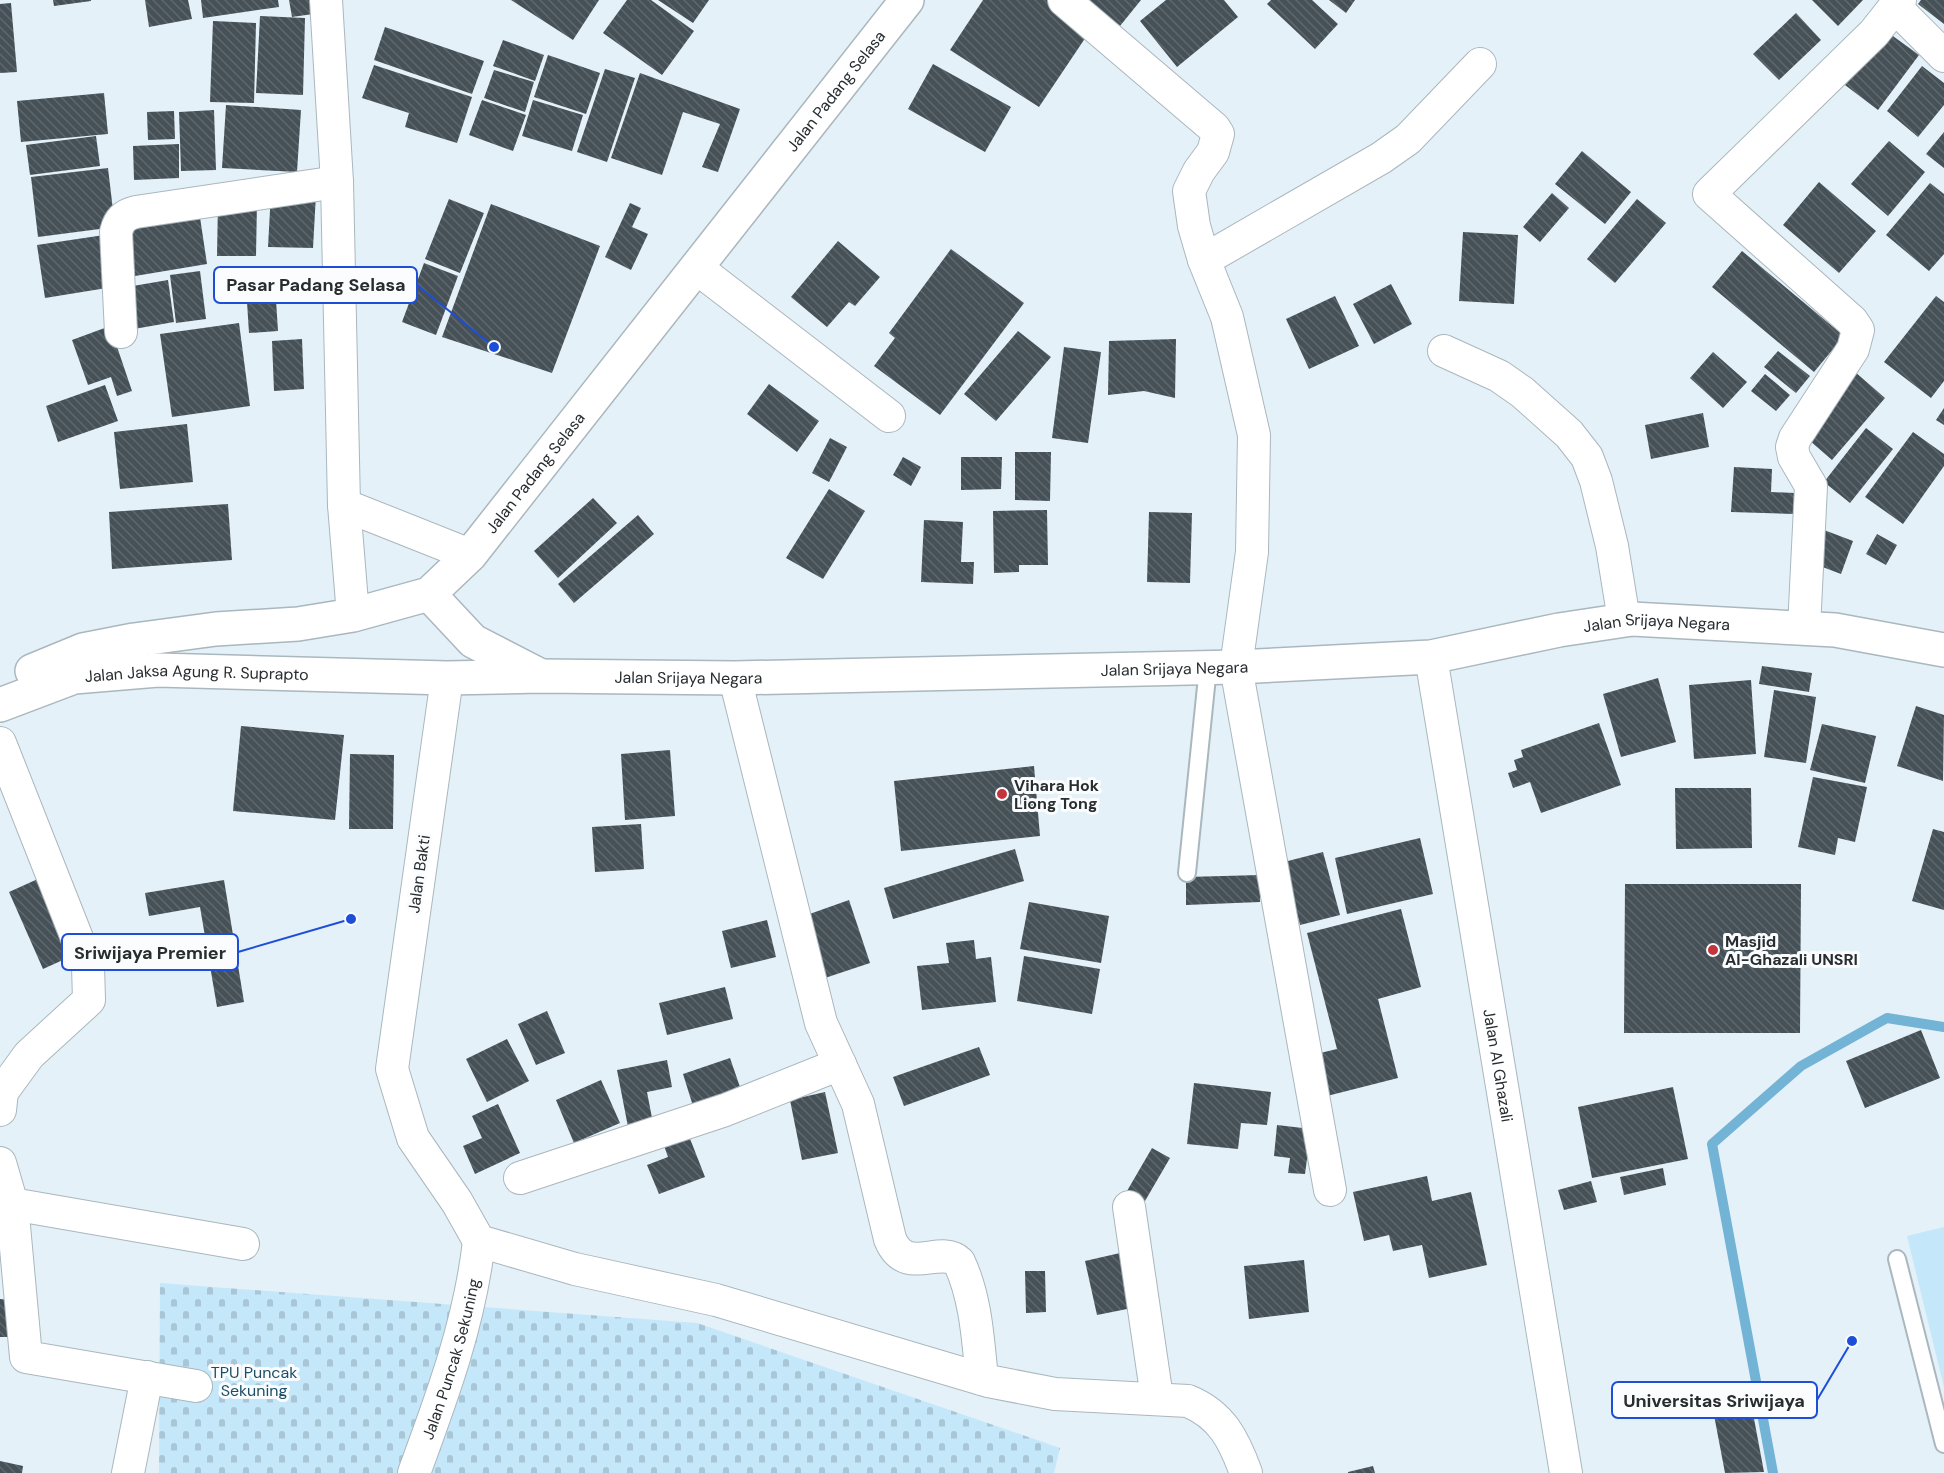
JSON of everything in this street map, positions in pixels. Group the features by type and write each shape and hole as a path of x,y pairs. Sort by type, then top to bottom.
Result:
{"main road":[{"name":"Jalan Padang Selasa","path":"0,683 83,650 216,629 298,624 353,615 429,594 470,555 698,269 787,150 908,0"},
{"path":"429,594 473,641 541,675"},
{"name":"Jalan Srijaya Negara","path":"399,676 447,678 541,675 735,678 1222,667 1431,657 1624,620 1835,630 1944,650"},
{"name":"Jalan Jaksa Agung R. Suprapto","path":"0,705 74,677 158,670 399,676"}],"street":[{"path":"326,0 337,182 344,505 353,615"},
{"path":"1064,0 1216,131 1218,138 1213,152 1198,171 1189,191 1194,226 1204,260 1227,317 1254,435 1252,552 1222,667 1330,1190"},
{"path":"1804,628 1811,486 1794,457 1792,447 1795,438 1853,350 1858,330 1852,321 1709,194 1874,33 1897,4 1944,57"},
{"path":"1204,260 1381,158 1408,139 1480,64"},
{"path":"121,332 116,232 118,224 125,216 136,212 337,182"},
{"path":"698,269 889,416"},
{"path":"1444,351 1499,376 1522,392 1569,434 1587,457 1596,481 1612,546 1624,620"},
{"path":"344,505 470,555"},
{"name":"Jalan Al Ghazali","path":"1431,657 1566,1473"},
{"name":"Jalan Bakti","path":"447,678 392,1069 413,1137 457,1202 479,1241"},
{"path":"735,678 821,1023 858,1104 893,1247 904,1256 955,1258 961,1266 976,1322 982,1379"},
{"path":"0,743 88,966 89,1000 29,1055 2,1092 0,1110"},
{"path":"520,1178 724,1110 840,1064"},
{"path":"0,1163 12,1204 26,1357 196,1386"},
{"path":"12,1204 243,1244"},
{"path":"1129,1207 1157,1398"},
{"path":"479,1241 575,1269 716,1300 982,1379 1055,1394 1188,1401 1203,1407 1220,1420 1234,1441 1246,1473"},
{"name":"Jalan Puncak Sekuning","path":"414,1473 448,1382 474,1281 479,1241"},
{"path":"128,1473 147,1377"}],"lane":[{"path":"1187,873 1222,667"},
{"path":"1897,1259 1944,1444"}],"green space":[{"path":"1944,1227 1944,1387 1907,1236"},
{"name":"TPU Puncak Sekuning","path":"160,1283 697,1323 1060,1448 1054,1473 159,1473"}],"building":[{"path":"53,0 91,0 91,1 54,6"},
{"path":"145,0 188,0 192,19 149,27"},
{"path":"201,0 278,0 279,7 203,18"},
{"path":"289,0 318,0 320,13 292,17"},
{"path":"511,0 599,0 573,40"},
{"path":"627,0 651,0 694,31 662,75 603,33"},
{"path":"658,0 709,0 693,23"},
{"path":"983,0 1069,0 1098,19 1039,107 950,50"},
{"path":"1087,0 1141,0 1120,26"},
{"path":"1166,0 1224,0 1238,17 1177,67 1140,21"},
{"path":"1271,0 1312,0 1338,24 1315,49 1267,4"},
{"path":"1329,0 1355,0 1346,13"},
{"path":"1812,0 1863,0 1838,26"},
{"path":"1921,0 1944,0 1944,24 1918,4"},
{"path":"11,3 17,72 0,73 0,4"},
{"path":"1796,13 1821,40 1779,80 1753,54"},
{"path":"260,16 305,18 303,95 256,93"},
{"path":"213,21 256,23 254,103 210,102"},
{"path":"385,27 484,61 472,94 374,60"},
{"path":"1886,31 1919,55 1878,110 1845,85"},
{"path":"503,40 544,55 535,81 493,66"},
{"path":"548,55 600,73 586,114 534,97"},
{"path":"933,64 1011,107 985,152 908,109"},
{"path":"374,65 472,97 457,143 405,127 409,113 362,98"},
{"path":"1922,66 1944,83 1944,105 1918,137 1887,111"},
{"path":"605,69 635,78 607,162 577,152"},
{"path":"494,70 534,82 525,112 484,98"},
{"path":"640,73 740,109 718,172 702,167 720,124 683,112 662,175 611,158"},
{"path":"104,93 108,134 21,142 17,101"},
{"path":"482,100 526,115 513,151 469,135"},
{"path":"533,100 583,115 572,151 522,136"},
{"path":"226,105 301,110 297,172 222,168"},
{"path":"214,110 216,170 181,171 179,112"},
{"path":"174,111 175,139 148,140 147,112"},
{"path":"1944,132 1944,168 1926,154"},
{"path":"96,136 100,166 30,175 26,145"},
{"path":"1889,141 1925,172 1888,216 1851,184"},
{"path":"179,144 179,178 134,180 133,146"},
{"path":"1582,151 1631,192 1605,224 1555,184"},
{"path":"108,168 115,227 38,237 31,177"},
{"path":"1819,182 1876,231 1839,273 1783,225"},
{"path":"1930,183 1944,194 1944,254 1929,271 1886,235"},
{"path":"271,192 316,194 313,248 268,247"},
{"path":"1552,193 1569,208 1540,242 1523,227"},
{"path":"449,199 484,213 460,273 425,259"},
{"path":"1637,199 1666,223 1615,283 1587,259"},
{"path":"218,202 257,202 256,256 217,256"},
{"path":"630,203 641,208 632,227 648,234 631,270 605,257"},
{"path":"198,204 207,264 135,276 126,215"},
{"path":"491,204 600,246 552,373 442,337"},
{"path":"1463,232 1518,235 1514,304 1459,301"},
{"path":"111,234 119,286 45,298 37,245"},
{"path":"838,241 880,277 855,306 849,302 827,327 791,297"},
{"path":"951,249 1024,303 940,415 874,366 895,338 889,333"},
{"path":"1742,251 1844,336 1814,372 1712,287"},
{"path":"424,263 458,276 436,335 402,322"},
{"path":"274,269 278,331 249,333 245,271"},
{"path":"200,271 206,319 176,323 170,275"},
{"path":"168,280 174,322 134,329 127,287"},
{"path":"1391,284 1412,324 1374,344 1353,304"},
{"path":"1335,296 1359,346 1309,369 1286,319"},
{"path":"1936,296 1944,302 1944,381 1931,398 1884,362"},
{"path":"239,323 250,406 172,417 160,334"},
{"path":"110,326 132,391 117,396 111,377 88,385 72,340"},
{"path":"1018,331 1051,357 996,421 964,394"},
{"path":"302,339 304,389 274,391 272,341"},
{"path":"1176,339 1175,398 1144,391 1108,395 1109,341"},
{"path":"1064,347 1101,352 1088,443 1052,438"},
{"path":"1778,351 1810,376 1796,393 1764,367"},
{"path":"1713,352 1747,382 1723,408 1690,378"},
{"path":"1854,371 1885,398 1832,460 1801,433"},
{"path":"1765,374 1790,395 1776,411 1751,391"},
{"path":"769,384 819,421 797,452 747,414"},
{"path":"105,385 118,421 58,442 46,406"},
{"path":"1944,408 1944,425 1936,420"},
{"path":"1703,413 1709,447 1651,459 1645,425"},
{"path":"187,424 193,482 120,489 114,432"},
{"path":"1866,428 1893,449 1850,503 1824,482"},
{"path":"1913,432 1944,454 1944,466 1903,524 1865,497"},
{"path":"830,438 847,447 829,482 812,473"},
{"path":"1015,452 1051,452 1050,501 1015,500"},
{"path":"903,457 921,467 911,486 893,475"},
{"path":"961,457 1002,457 1001,489 961,490"},
{"path":"1734,467 1772,469 1771,492 1795,493 1794,514 1731,512"},
{"path":"829,489 865,511 823,579 786,558"},
{"path":"593,498 617,523 558,578 534,551"},
{"path":"228,504 232,560 112,569 109,512"},
{"path":"1047,510 1048,565 1019,565 1019,572 994,573 993,511"},
{"path":"1149,512 1192,513 1190,583 1147,582"},
{"path":"638,515 654,534 574,603 558,584"},
{"path":"924,520 963,522 961,562 974,562 973,584 921,582"},
{"path":"1824,530 1853,541 1841,574 1812,563"},
{"path":"1877,534 1897,545 1886,565 1866,554"},
{"path":"1762,666 1812,673 1809,692 1759,684"},
{"path":"1658,678 1676,742 1621,757 1603,694"},
{"path":"1751,680 1756,754 1694,759 1689,685"},
{"path":"1774,690 1816,697 1806,763 1764,757"},
{"path":"1916,706 1944,715 1943,781 1897,766"},
{"path":"1599,723 1621,785 1541,813 1530,782 1513,788 1508,773 1517,770 1514,760 1523,757 1521,750"},
{"path":"1822,724 1876,736 1865,783 1810,770"},
{"path":"241,726 344,735 335,820 233,811"},
{"path":"670,750 675,816 625,820 621,754"},
{"path":"350,754 394,755 393,829 349,829"},
{"path":"1034,766 1040,836 901,851 894,781"},
{"path":"1813,777 1867,787 1855,842 1838,838 1835,855 1798,847"},
{"path":"1675,788 1751,788 1752,848 1676,849"},
{"path":"641,824 644,869 595,872 592,827"},
{"path":"1933,829 1944,832 1944,910 1912,901"},
{"path":"1420,838 1433,894 1347,914 1335,858"},
{"path":"1015,849 1024,881 893,919 884,888"},
{"path":"1323,852 1340,915 1300,925 1284,862"},
{"path":"1260,875 1260,902 1186,905 1186,877"},
{"path":"40,878 74,955 43,969 9,892"},
{"path":"224,880 244,1002 217,1007 200,907 149,916 145,893"},
{"path":"1625,884 1801,884 1800,1033 1624,1033"},
{"path":"849,900 870,963 825,978 804,916"},
{"path":"1029,902 1109,916 1101,963 1020,949"},
{"path":"1401,909 1421,987 1378,999 1398,1078 1327,1096 1316,1054 1337,1049 1307,933"},
{"path":"767,920 776,957 731,968 722,931"},
{"path":"974,940 976,959 991,957 996,1002 922,1010 917,966 949,963 946,943"},
{"path":"1024,956 1100,969 1092,1014 1017,1001"},
{"path":"725,987 733,1019 667,1035 659,1003"},
{"path":"547,1011 565,1053 536,1065 518,1024"},
{"path":"1921,1030 1940,1078 1865,1108 1846,1061"},
{"path":"507,1039 529,1081 487,1102 466,1059"},
{"path":"979,1047 990,1075 904,1106 893,1077"},
{"path":"730,1058 741,1090 693,1106 683,1074"},
{"path":"667,1060 672,1087 647,1092 653,1123 628,1127 617,1070"},
{"path":"601,1080 620,1123 574,1143 556,1100"},
{"path":"1194,1083 1271,1092 1267,1125 1241,1123 1238,1149 1187,1144"},
{"path":"1673,1087 1688,1159 1592,1178 1578,1107"},
{"path":"825,1092 838,1153 802,1160 790,1100"},
{"path":"498,1104 520,1153 475,1174 463,1146 482,1138 472,1116"},
{"path":"1277,1125 1311,1129 1305,1174 1288,1173 1290,1158 1274,1156"},
{"path":"687,1131 705,1177 659,1194 647,1165 668,1157 662,1140"},
{"path":"1152,1148 1170,1158 1145,1201 1127,1191"},
{"path":"1663,1168 1666,1185 1624,1195 1620,1177"},
{"path":"1427,1176 1432,1201 1471,1192 1487,1265 1429,1278 1422,1245 1393,1251 1389,1235 1364,1241 1353,1192"},
{"path":"1591,1181 1597,1202 1564,1210 1558,1190"},
{"path":"1120,1253 1132,1308 1097,1315 1085,1261"},
{"path":"1304,1260 1309,1312 1249,1319 1244,1266"},
{"path":"1025,1271 1045,1271 1046,1312 1026,1313"},
{"path":"0,1299 11,1300 10,1337 0,1337"},
{"path":"1752,1408 1764,1472 1725,1473 1714,1415"},
{"path":"0,1461 23,1466 22,1473 0,1473"},
{"path":"1373,1466 1375,1473 1348,1473 1348,1472"}],"waterway":[{"path":"1773,1473 1712,1144 1801,1066 1887,1018 1944,1027"}],"place":[{"name":"Pasar Padang Selasa","path":"494,347"},
{"name":"Vihara Hok Liong Tong","path":"1002,794"},
{"name":"Sriwijaya Premier","path":"351,919"},
{"name":"Masjid Al-Ghazali UNSRI","path":"1713,950"},
{"name":"Universitas Sriwijaya","path":"1852,1341"}]}
